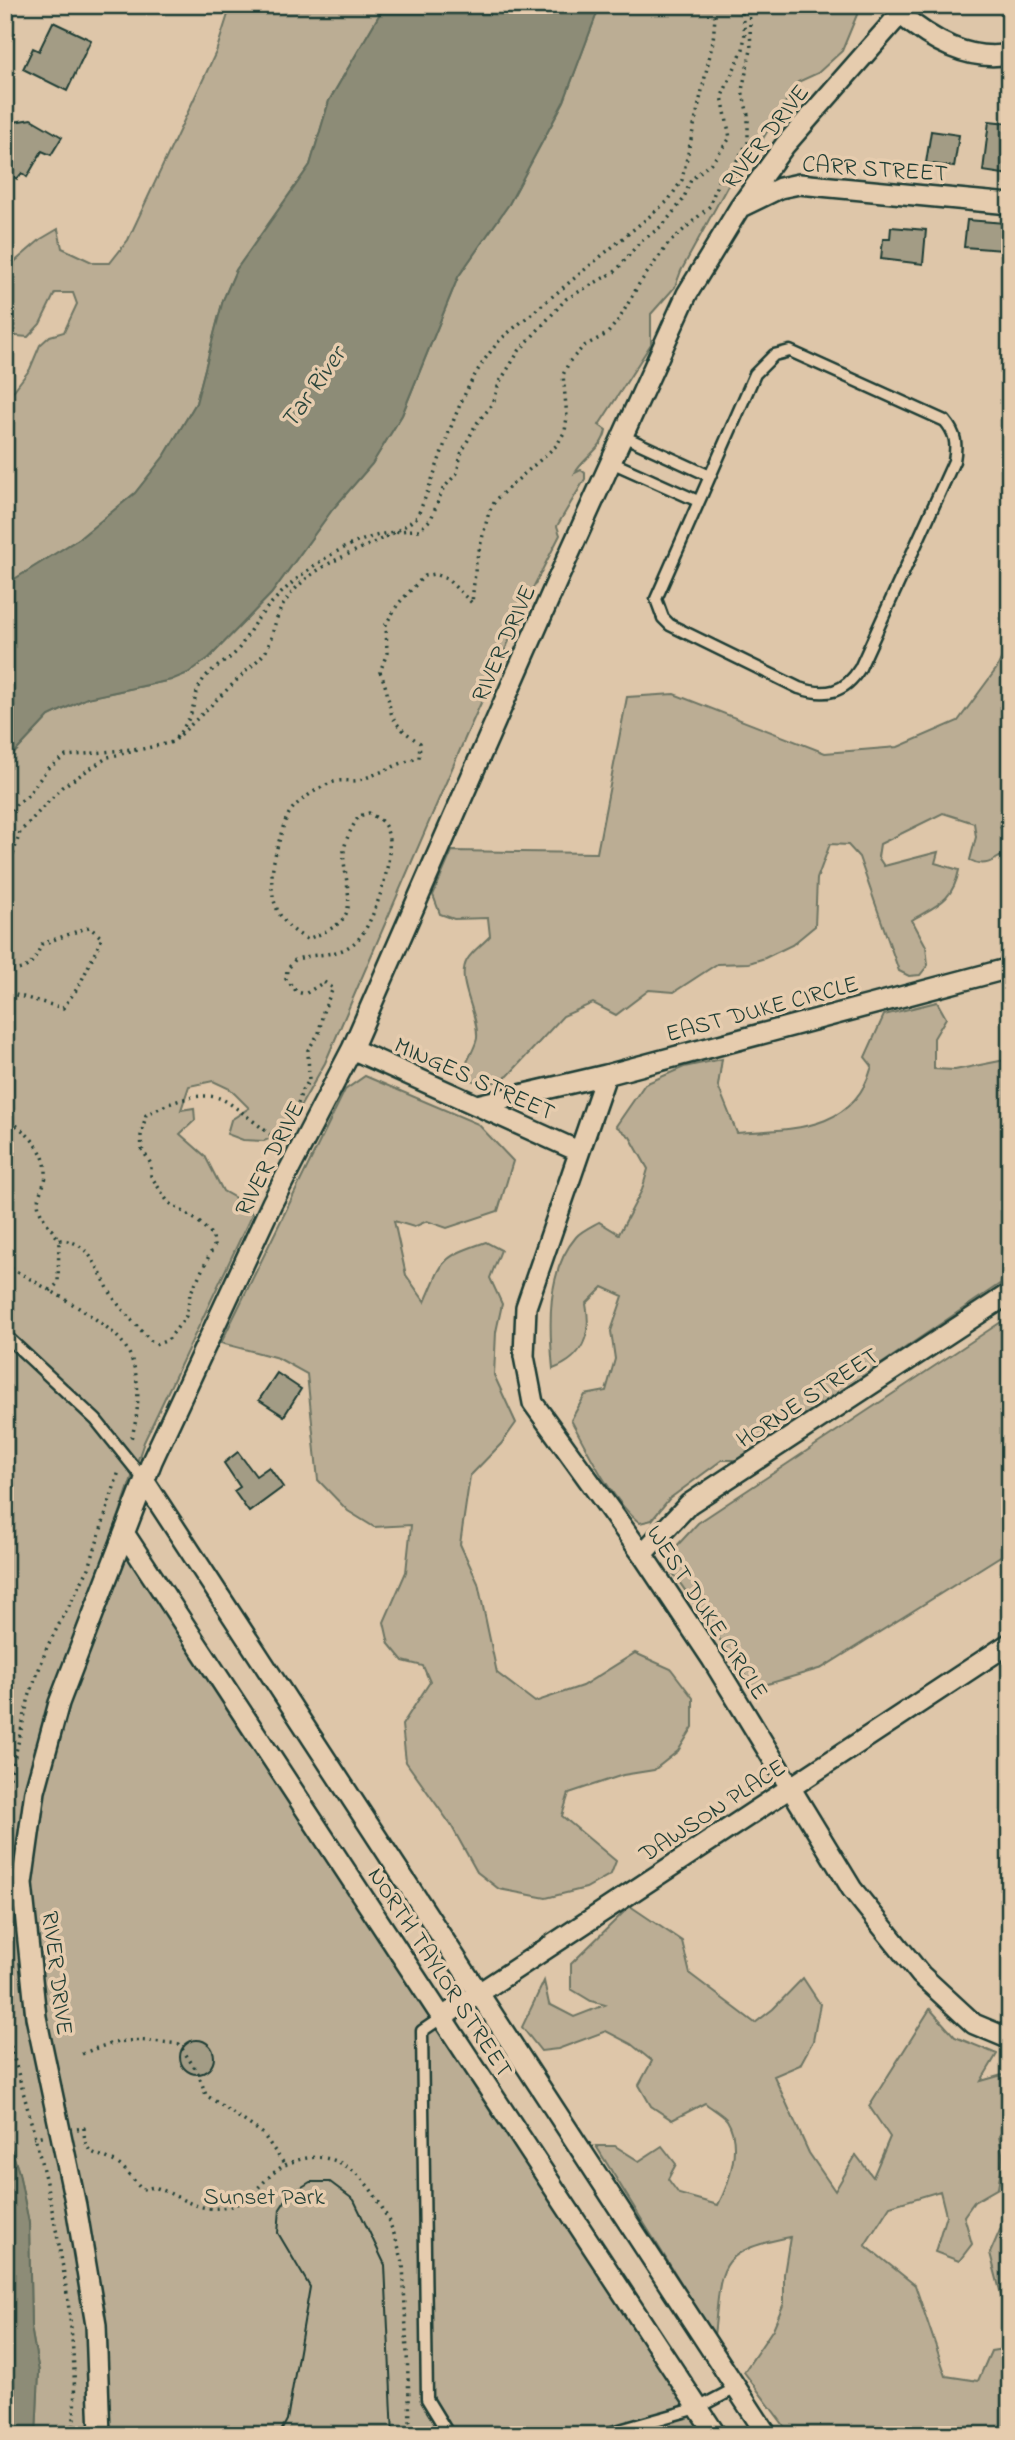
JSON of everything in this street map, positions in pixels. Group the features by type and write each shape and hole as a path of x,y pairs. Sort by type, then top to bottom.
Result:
{"street":[{"path":"904,10 928,37 957,50 999,56 1010,54"},
{"name":"RIVER DRIVE","path":"100,2435 96,2325 76,2206 36,2017 22,1884 35,1791 59,1703 93,1609 126,1536 145,1482 272,1203 352,1049 687,295 740,207 785,145 904,10"},
{"name":"CARR STREET","path":"740,207 780,188 799,184 1010,204"},
{"name":"EAST DUKE CIRCLE","path":"477,1105 606,1075 1010,968"},
{"name":"MINGES STREET","path":"352,1049 578,1151"},
{"path":"578,1151 606,1075"},
{"name":"WEST DUKE CIRCLE","path":"578,1151 527,1307 524,1356 533,1403 642,1554 792,1787 852,1889 921,1975 974,2024 1010,2039"},
{"name":"HORNE STREET","path":"642,1554 689,1504 1010,1293"},
{"path":"145,1482 476,1993 767,2435"},
{"name":"NORTH TAYLOR STREET","path":"126,1536 716,2435"},
{"name":"DAWSON PLACE","path":"441,2018 1010,1643"}],"lane":[{"path":"790,351 945,421 955,432 954,461 852,681 829,693 816,694 670,625 663,618 656,599 710,476 755,374 764,362 783,352 790,351"},
{"path":"623,436 710,476"},
{"path":"611,462 698,501"},
{"path":"5,1335 96,1420 145,1482"},
{"path":"441,2018 422,2031 427,2399 449,2435"},
{"path":"602,2435 698,2408 736,2388"}],"path":[{"path":"5,881 20,832 62,787 108,757 173,742 265,653 274,635 281,608 298,585 320,567 402,529 417,517 457,405 484,358 502,338 668,201 682,180 713,41 716,5"},
{"path":"173,742 189,719 194,696 204,678 234,654 258,619 291,583 341,549 389,530 419,530 431,519 443,489 457,473 461,454 476,424 493,404 499,383 540,326 566,299 616,271 639,243 663,225 683,200 691,180 713,161 730,138 722,96 743,49 745,32 740,5"},
{"path":"59,1240 69,1240 86,1250 114,1298 155,1345 168,1339 186,1316 190,1294 210,1259 214,1245 213,1236 198,1221 168,1202 151,1176 151,1164 142,1149 141,1135 146,1115 172,1102 204,1097 220,1098 277,1139 291,1127 302,1090 309,1081 309,1050 319,1033 323,1012 333,988 324,982 304,994 297,992 286,979 288,970 295,960 337,952 360,936 387,877 389,835 383,822 369,813 359,816 348,834 344,860 351,905 334,926 307,939 290,930 278,910 271,887 271,867 284,823 294,806 337,781 356,781 392,764 419,758 420,744 395,724 387,703 389,691 380,672 387,653 386,624 398,604 424,576 433,574 447,579 472,603 476,562 489,512 496,499 557,445 565,430 568,417 563,375 569,362 584,346 607,334 669,243 710,206 718,181 736,163 748,142 748,115 742,90 751,50 749,5"},
{"path":"5,822 12,808 28,795 48,768 66,756 150,748"},
{"path":"5,972 25,969 32,963 42,944 89,927 102,938 79,986 63,1008 5,992"},
{"path":"5,1117 21,1128 40,1150 47,1174 38,1201 42,1214 59,1240 58,1283 50,1292"},
{"path":"5,1265 50,1292 122,1342 132,1363 137,1385 137,1418 132,1437"},
{"path":"5,1798 33,1684 47,1647 89,1568 119,1472"},
{"path":"5,1953 5,1974"},
{"path":"5,2026 68,2291 74,2359 73,2435"},
{"path":"82,2054 112,2041 150,2040 179,2044 198,2073 206,2095 262,2133 285,2165"},
{"path":"84,2128 84,2144 90,2152 117,2164 141,2189 155,2187 178,2200 198,2206 229,2207 246,2198 285,2165 314,2158 347,2164 367,2183 389,2220 403,2263 410,2421 416,2435"}],"green space":[{"path":"231,5 385,5 329,101 310,165 236,270 223,300 196,403 165,455 135,493 80,538 5,585 5,402 30,369 40,345 50,336 64,332 77,304 73,293 55,293 40,324 28,337 5,335 5,270 41,239 58,229 62,248 94,263 110,263 128,240 216,52"},
{"name":"Sunset Park","path":"600,5 861,5 842,51 818,73 798,82 749,161 728,185 675,287 651,314 651,344 599,425 606,430 604,437 575,473 581,470 585,473 585,479 557,526 560,535 466,736 325,1063 292,1121 276,1136 264,1141 243,1140 227,1134 231,1120 249,1108 230,1089 213,1081 189,1086 181,1110 194,1108 195,1120 180,1134 205,1156 223,1191 246,1204 252,1214 144,1442 113,1533 704,2435 36,2435 39,2372 31,2327 29,2223 19,2173 5,2130 5,763 49,716 87,698 171,680 209,658 271,594 332,510 372,464 402,415 458,277 509,204 564,101"},
{"path":"1010,640 1010,820 1000,827 1010,843 1010,850 986,863 970,860 976,837 974,823 943,813 880,844 878,857 884,866 938,852 935,863 959,870 953,889 943,901 912,920 926,946 928,965 920,975 909,976 899,971 859,857 848,845 830,844 817,879 815,926 792,945 749,963 717,964 674,992 649,990 616,1015 593,1003 563,1016 508,1076 488,1085 460,1077 477,1038 475,1018 465,987 464,968 469,957 490,936 488,918 454,919 440,914 433,895 452,851 597,853 627,697 674,694 825,753 898,747 958,721 997,668"},
{"path":"937,1002 946,1018 934,1038 934,1069 955,1070 1010,1059 1010,1277 739,1460 722,1460 669,1499 652,1520 640,1523 610,1489 571,1420 585,1395 606,1391 615,1359 611,1331 623,1296 603,1287 586,1304 588,1325 578,1352 553,1369 552,1353 554,1283 566,1251 578,1235 599,1222 619,1234 642,1190 648,1169 630,1137 616,1126 645,1084 684,1067 722,1059 718,1086 737,1133 780,1130 819,1122 836,1115 851,1103 863,1087 872,1066 865,1057 884,1015"},
{"path":"365,1076 478,1124 513,1161 498,1211 447,1228 427,1221 414,1227 394,1221 406,1275 425,1302 440,1268 451,1257 486,1242 501,1250 490,1278 502,1304 496,1332 494,1375 516,1423 501,1444 470,1476 460,1544 478,1583 497,1673 535,1702 582,1686 635,1653 671,1669 693,1698 693,1727 678,1751 654,1770 623,1775 569,1793 562,1816 616,1861 611,1874 586,1888 546,1898 499,1889 477,1872 451,1825 406,1762 402,1725 430,1682 423,1666 403,1661 389,1644 384,1622 406,1572 411,1525 374,1527 348,1511 318,1480 307,1374 278,1358 221,1343 345,1090"},
{"path":"1010,1316 1010,1550 822,1668 754,1688 670,1569 673,1550 698,1523"},
{"path":"630,1906 682,1941 690,1974 755,2023 803,1978 820,2004 813,2041 800,2065 774,2076 809,2153 835,2191 856,2155 873,2177 890,2137 869,2106 930,2009 955,2037 997,2054 981,2081 1002,2075 1010,2079 1010,2122 999,2136 1003,2158 998,2188 974,2202 964,2216 972,2244 959,2261 935,2252 946,2215 940,2191 890,2206 865,2245 915,2285 946,2376 978,2381 991,2351 1010,2348 1010,2435 791,2435 744,2372 773,2329 784,2303 784,2274 790,2237 747,2249 735,2256 726,2266 719,2293 714,2336 596,2146 615,2146 639,2161 662,2146 676,2164 668,2179 679,2194 718,2205 733,2163 734,2140 727,2120 705,2103 672,2120 651,2106 639,2085 652,2061 631,2044 606,2031 558,2049 541,2051 522,2027 544,1981 549,2004 574,2017 605,2005 591,2001 571,1989 571,1964"},
{"path":"1010,2207 1010,2302 1003,2302 990,2253"}],"water":[{"name":"Tar River","path":"385,5 600,5 564,101 509,204 458,277 402,415 372,464 332,510 271,594 209,658 188,673 171,680 87,698 49,716 5,763 5,585 80,538 135,493 165,455 196,403 223,300 236,270 310,165 329,101"},
{"path":"5,2130 19,2173 29,2223 31,2327 39,2372 36,2435 5,2435"}],"building":[{"path":"53,22 91,40 67,91 23,69 33,48 39,51"},
{"path":"31,119 62,137 51,155 42,151 27,177 22,173 17,179 5,172 5,136 14,122"},
{"path":"989,121 1007,123 1004,143 1010,144 1010,175 983,171"},
{"path":"931,131 959,135 954,167 926,163"},
{"path":"967,220 1005,223 1003,250 964,247"},
{"path":"891,227 926,230 923,264 881,259 883,239 890,239"},
{"path":"277,1373 301,1389 284,1416 259,1400"},
{"path":"238,1452 256,1476 269,1467 283,1487 249,1512 234,1491 240,1487 224,1463"},
{"path":"197,2040 209,2045 214,2057 209,2069 197,2074 185,2069 180,2057 185,2045"}],"tram line":[{"path":"279,2435 287,2420 310,2287 278,2233 280,2209 289,2195 310,2182 330,2182 354,2200 385,2265 393,2435"}]}
